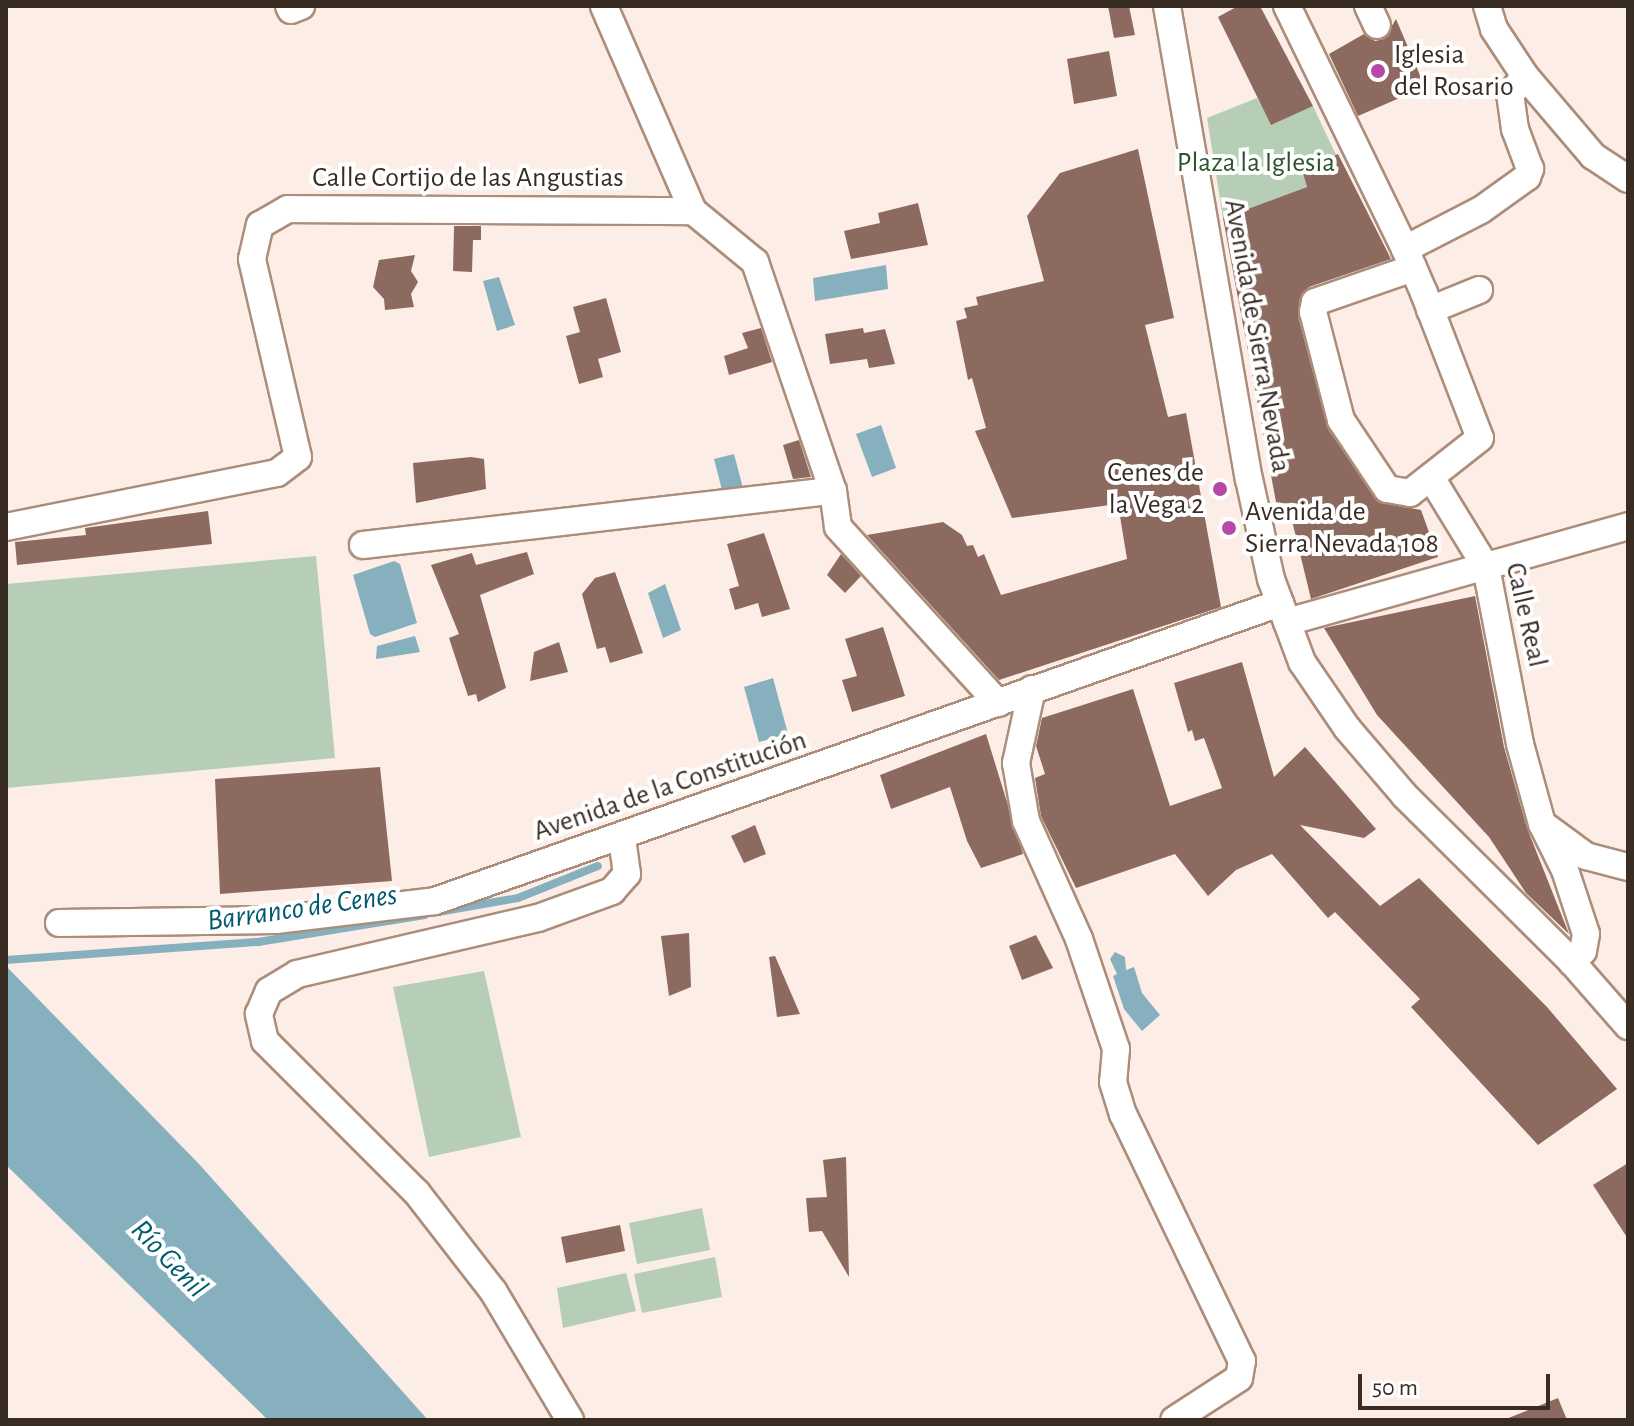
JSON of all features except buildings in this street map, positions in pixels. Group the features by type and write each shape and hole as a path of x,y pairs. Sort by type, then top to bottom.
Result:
{"street":[{"path":"289,6 291,10 301,6"},
{"path":"604,6 693,211 755,262 833,491 838,527 998,703"},
{"name":"Avenida de Sierra Nevada","path":"1167,6 1249,479 1284,612 1302,662 1347,728 1405,796 1572,962 1628,1026"},
{"path":"1287,6 1409,259 1480,438 1432,479 1410,493 1387,489 1341,420 1315,302 1409,259 1527,177 1530,169 1515,129 1510,95 1525,76"},
{"path":"1487,6 1494,29 1525,76 1593,156 1628,179"},
{"name":"Calle Cortijo de las Angustias","path":"6,527 277,473 298,457 252,259 260,225 288,209 693,211"},
{"path":"1430,310 1479,290"},
{"name":"Calle Real","path":"1432,479 1486,567 1520,744 1542,824 1565,870 1586,934 1583,951 1572,962"},
{"path":"363,545 833,491"},
{"name":"Avenida de la Constitución","path":"59,923 276,920 435,901 622,839 1032,689 1284,612 1486,567 1628,526"},
{"path":"1032,689 1016,763 1026,821 1079,939 1098,994 1116,1049 1113,1082 1123,1114 1242,1361 1239,1378 1174,1420"},
{"path":"1542,824 1586,856 1628,867"},
{"path":"570,1420 493,1291 417,1193 265,1041 259,1014 269,991 297,974 538,918 612,891 627,874 622,839"}],"green space":[{"name":"Plaza la Iglesia","path":"1257,98 1272,124 1313,106 1336,155 1302,170 1307,187 1223,218 1207,118"},
{"path":"316,556 335,758 6,788 6,584"},
{"path":"484,971 521,1137 429,1157 393,987"},
{"path":"702,1208 710,1250 637,1264 629,1223"},
{"path":"715,1257 722,1297 642,1313 634,1274"},
{"path":"626,1273 636,1311 563,1328 557,1288"}],"water":[{"path":"886,265 888,289 815,301 813,278"},
{"path":"499,277 515,325 497,331 483,281"},
{"path":"881,425 896,468 872,477 856,434"},
{"path":"734,454 743,488 723,494 714,459"},
{"path":"394,561 400,564 417,623 375,637 370,634 353,575"},
{"path":"665,584 681,630 663,638 648,593"},
{"path":"415,636 420,652 376,659 377,646"},
{"path":"773,678 788,734 759,742 744,687"},
{"path":"1115,952 1125,957 1126,970 1134,967 1142,993 1160,1015 1142,1031 1124,1009 1113,976 1117,974 1110,959"},
{"name":"Río Genil","path":"6,966 199,1164 428,1420 268,1420 6,1165"}],"waterway":[{"name":"Barranco de Cenes","path":"438,912 518,898 598,866"},
{"name":"Barranco de Cenes","path":"6,960 258,942 425,915"}],"place":[{"name":"Iglesia del Rosario","path":"1378,71"},
{"name":"Cenes de la Vega 2","path":"1220,489"},
{"name":"Avenida de Sierra Nevada 108","path":"1229,528"}]}
